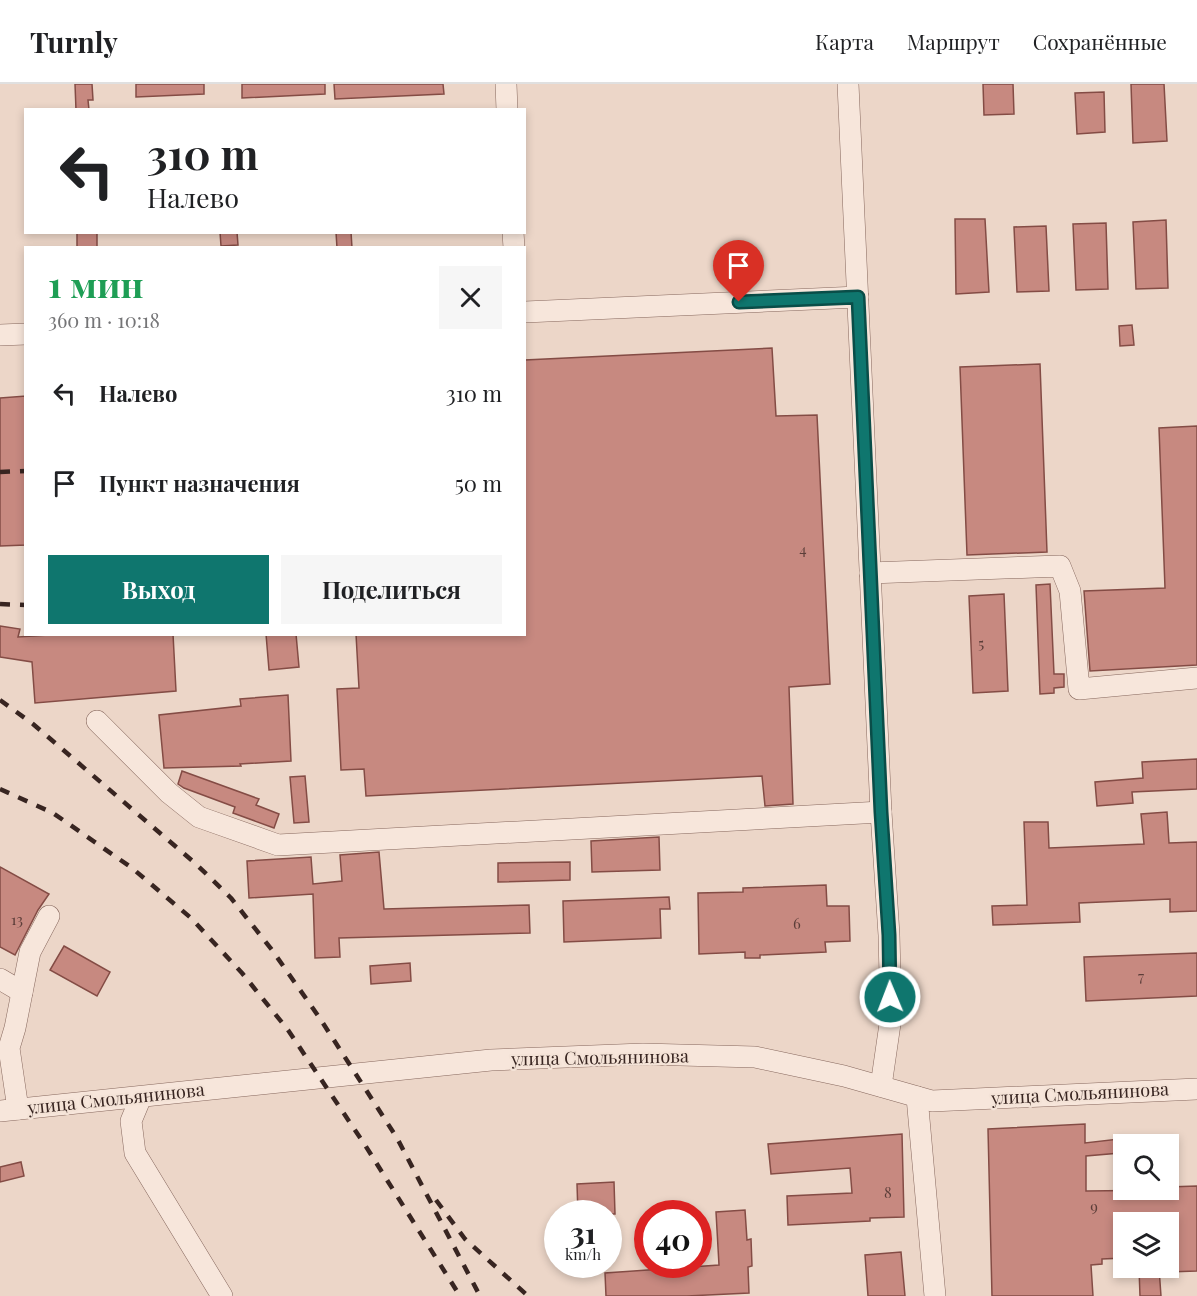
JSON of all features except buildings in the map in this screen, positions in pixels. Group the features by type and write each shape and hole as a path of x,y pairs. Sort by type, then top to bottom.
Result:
{"street":[{"path":"506,84 507,108"},
{"path":"848,84 881,812 889,935 891,1017 881,1086"},
{"path":"526,312 858,297"},
{"path":"0,335 24,334"},
{"path":"870,573 1060,566 1070,591 1079,689 1197,678"},
{"path":"97,722 169,793 199,817 278,845 881,812"},
{"path":"9,1110 14,1087 9,1048 30,952 49,916"},
{"path":"0,979 22,992"},
{"name":"улица Смольянинова","path":"9,1110 491,1060 644,1054 755,1057 881,1086 932,1101 1197,1089"},
{"path":"141,1097 131,1121 135,1153 222,1296"},
{"path":"916,1097 934,1296"}],"railway":[{"path":"0,472 24,471"},
{"path":"0,604 24,605"},
{"path":"0,700 33,724 196,864 231,898 272,950 319,1017 397,1138 480,1296"},
{"path":"0,789 53,813 132,868 191,918 242,973 288,1030 365,1145 460,1296"},
{"path":"436,1200 465,1239 528,1296"}],"route":[{"path":"739,302 858,297 881,812 889,935 890,997"}]}
